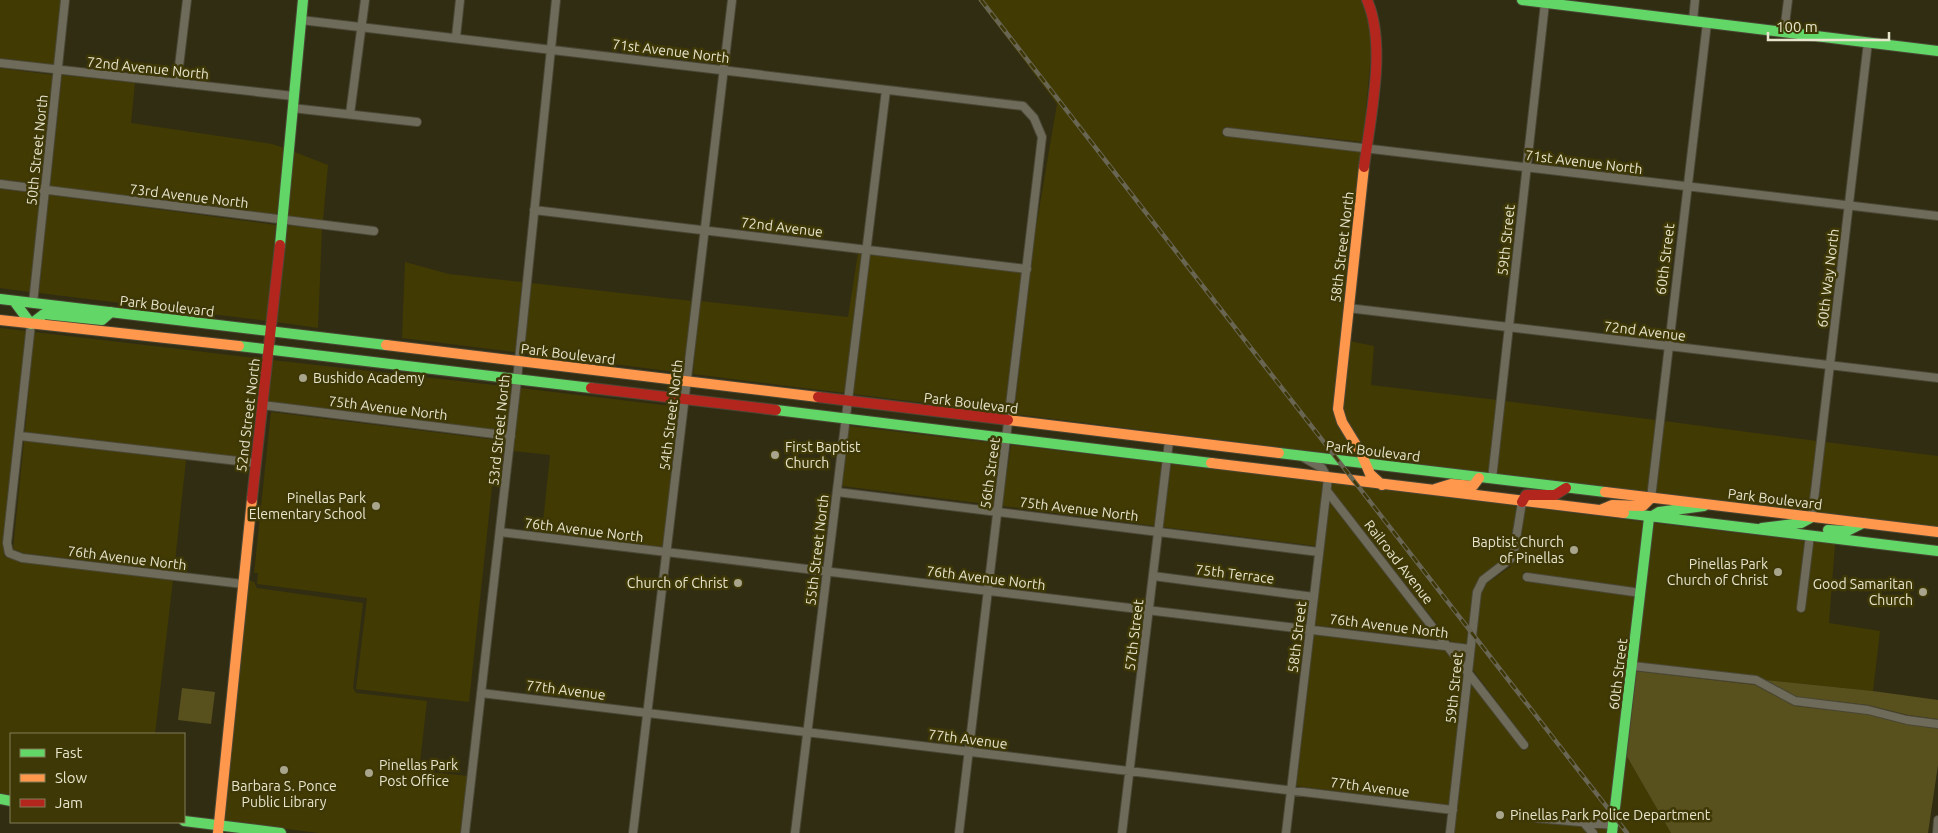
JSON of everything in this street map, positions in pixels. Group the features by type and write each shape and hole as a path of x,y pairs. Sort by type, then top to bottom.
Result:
{"main road":[{"name":"52nd Street North","path":"218,829 262,405 270,349 303,0"},
{"name":"58th Street North","path":"1367,0 1374,13 1377,32 1367,148 1338,408 1342,422 1361,453 1370,474 1382,485"},
{"path":"1522,0 1545,3 1601,5 1707,23 1938,51"},
{"name":"Park Boulevard","path":"0,299 1009,422 1938,532"},
{"path":"14,301 31,324"},
{"path":"31,324 44,314 102,320 111,312"},
{"path":"0,320 270,349 1649,518 1938,551"},
{"path":"1431,490 1451,484 1473,486 1479,478"},
{"path":"1522,502 1526,495 1555,495 1566,488"},
{"path":"1600,511 1603,507 1612,505 1643,506 1651,498"},
{"path":"1649,518 1658,512 1688,511 1708,505"},
{"path":"1758,530 1775,524 1800,524 1812,517"},
{"name":"60th Street","path":"1612,829 1642,593 1649,518"},
{"path":"1810,536 1825,530 1852,530 1863,523"},
{"path":"1920,549 1938,543"},
{"path":"185,821 218,829 281,833"}],"street":[{"name":"50th Street North","path":"33,303 65,0"},
{"path":"177,83 187,0"},
{"path":"350,114 365,0"},
{"path":"456,37 460,0"},
{"name":"53rd Street North","path":"465,833 511,436 556,0"},
{"name":"54th Street North","path":"633,833 649,713 666,552 686,400 704,230 732,0"},
{"path":"1693,20 1695,0"},
{"path":"1784,32 1788,0"},
{"name":"59th Street","path":"1492,479 1545,3"},
{"name":"71st Avenue North","path":"301,20 1023,106 1034,118"},
{"name":"60th Street","path":"1651,498 1707,23"},
{"name":"60th Way North","path":"1812,517 1868,42"},
{"name":"72nd Avenue North","path":"0,63 294,96"},
{"name":"55th Street North","path":"795,833 886,90"},
{"path":"292,108 417,122"},
{"name":"56th Street","path":"959,833 1042,137 1034,118"},
{"name":"71st Avenue North","path":"1227,132 1938,216"},
{"name":"73rd Avenue North","path":"0,184 374,231"},
{"name":"72nd Avenue","path":"534,210 1027,269"},
{"name":"72nd Avenue","path":"1348,308 1938,378"},
{"path":"31,324 20,436 256,463"},
{"name":"75th Avenue North","path":"262,405 511,436"},
{"name":"76th Avenue North","path":"20,436 7,543 9,553 22,558 243,584"},
{"name":"57th Street","path":"1122,833 1169,441"},
{"path":"1302,456 1322,468 1328,478"},
{"name":"58th Street","path":"1286,833 1328,478"},
{"name":"Railroad Avenue","path":"1327,491 1524,745"},
{"name":"75th Avenue North","path":"837,492 1319,552"},
{"name":"59th Street","path":"1450,833 1477,592 1483,580 1513,557 1522,502"},
{"name":"76th Avenue North","path":"500,532 1470,649"},
{"path":"1801,608 1810,536"},
{"name":"75th Terrace","path":"1153,576 1314,597"},
{"path":"1527,577 1642,593"},
{"path":"1633,666 1756,680 1795,702 1868,710 1907,720 1938,724"},
{"name":"77th Avenue","path":"481,693 1453,810"},
{"path":"1536,818 1583,822 1612,829"},
{"path":"1936,833 1938,820"},
{"path":"1583,822 1593,833"}],"shaded area":[{"path":"0,0 61,0 54,65 0,58"},
{"path":"978,0 1362,0 1370,15 1373,32 1363,142 1224,127 1223,136 1362,152 1356,204 1350,226 1347,285 1333,408 1358,457 1014,414 1035,233 1057,104"},
{"path":"0,68 53,75 42,185 0,179"},
{"path":"62,75 135,83 131,123 272,144 284,148 277,215 50,186"},
{"path":"292,151 328,165 323,220 285,216"},
{"path":"0,189 41,194 30,292 0,288"},
{"path":"49,195 276,225 268,321 39,293"},
{"path":"284,225 322,229 318,328 276,322"},
{"path":"858,253 862,254 845,393 693,374 700,301 848,317"},
{"path":"870,255 1022,273 1006,413 853,394"},
{"path":"405,262 449,274 522,282 515,352 402,338"},
{"path":"531,283 692,301 685,373 524,353"},
{"path":"0,328 26,331 4,556 21,562 173,580 155,733 10,733 10,796 0,794"},
{"path":"34,332 264,359 257,405 254,405 249,458 25,432"},
{"path":"1349,341 1374,346 1371,385 1497,400 1489,473 1367,458 1345,420 1342,408"},
{"path":"272,360 512,387 507,431 266,401"},
{"path":"520,388 679,407 663,547 542,532 550,455 513,451"},
{"path":"1505,401 1656,420 1648,493 1497,474"},
{"name":"Pinellas Park Elementary School","path":"271,412 497,440 469,702 356,689 367,598 257,584 258,573 254,573"},
{"path":"1664,421 1817,441 1808,512 1656,494"},
{"path":"849,426 1002,444 994,505 842,486"},
{"path":"24,441 186,460 174,571 23,553 13,549"},
{"path":"1825,442 1938,456 1938,528 1865,519 1864,517 1817,513"},
{"path":"1011,445 1163,463 1155,526 1002,506"},
{"path":"1171,464 1323,482 1316,546 1163,527"},
{"path":"1332,483 1517,506 1509,554 1481,576 1474,590 1467,644 1451,642 1331,489"},
{"path":"1330,501 1439,640 1315,625"},
{"path":"1525,507 1645,522 1638,588 1523,572 1523,581 1637,597 1609,820 1532,813 1532,822 1608,829 1608,833 1454,833 1471,683 1524,751 1530,746 1473,670 1481,593 1486,584 1510,567 1517,558"},
{"path":"1653,523 1805,541 1797,612 1804,613 1813,542 1835,544 1829,623 1880,631 1873,691 1766,680 1756,676 1637,662"},
{"path":"248,580 254,582 257,588 363,603 353,688 356,693 427,701 419,771 468,776 460,833 319,833 223,821"},
{"path":"1314,635 1447,651 1464,673 1449,805 1296,786"},
{"path":"1636,671 1755,685 1795,706 1867,714 1906,724 1938,728 1938,765 1928,833 1671,833 1626,755"},
{"path":"1766,680 1938,700 1938,719 1908,715 1868,705 1797,697"},
{"path":"182,688 215,692 211,724 178,720"},
{"path":"1626,755 1671,833 1616,833"}],"railway":[{"path":"981,0 1627,833"}],"traffic: fast":[{"path":"280,245 303,0"},
{"path":"1522,0 1938,51"},
{"path":"0,299 386,345"},
{"path":"14,301 31,324"},
{"path":"31,324 44,314 102,320 111,312"},
{"path":"239,346 591,388"},
{"path":"776,410 1211,463"},
{"path":"1279,453 1605,492"},
{"path":"1649,518 1659,512 1704,506"},
{"path":"1624,513 1938,551"},
{"path":"1762,528 1801,523 1812,517"},
{"path":"1612,833 1649,518"},
{"path":"1828,530 1847,531 1863,523"},
{"path":"0,799 10,801"},
{"path":"185,821 281,833"}],"traffic: slow":[{"path":"1364,167 1338,409 1342,422 1361,453 1370,474 1382,485"},
{"path":"0,320 239,346"},
{"path":"386,345 818,397"},
{"path":"1008,420 1279,453"},
{"path":"1211,463 1624,513"},
{"path":"1435,489 1451,484 1473,486 1479,478"},
{"path":"1605,492 1938,532"},
{"path":"1600,510 1612,505 1643,506 1651,498"},
{"path":"218,833 252,499"}],"traffic: jam":[{"path":"1364,167 1373,105 1376,60 1376,38 1373,18 1367,0"},
{"path":"252,499 280,245"},
{"path":"591,388 776,410"},
{"path":"818,397 1008,420"},
{"path":"1522,502 1526,495 1555,495 1566,488"}],"place":[{"name":"Bushido Academy","path":"303,378"},
{"name":"First Baptist Church","path":"775,455"},
{"name":"Pinellas Park Elementary School","path":"376,506"},
{"name":"Baptist Church of Pinellas","path":"1574,550"},
{"name":"Pinellas Park Church of Christ","path":"1778,572"},
{"name":"Church of Christ","path":"738,583"},
{"name":"Good Samaritan Church","path":"1923,592"},
{"name":"Barbara S. Ponce Public Library","path":"284,770"},
{"name":"Pinellas Park Post Office","path":"369,773"},
{"name":"Pinellas Park Police Department","path":"1500,815"}]}
